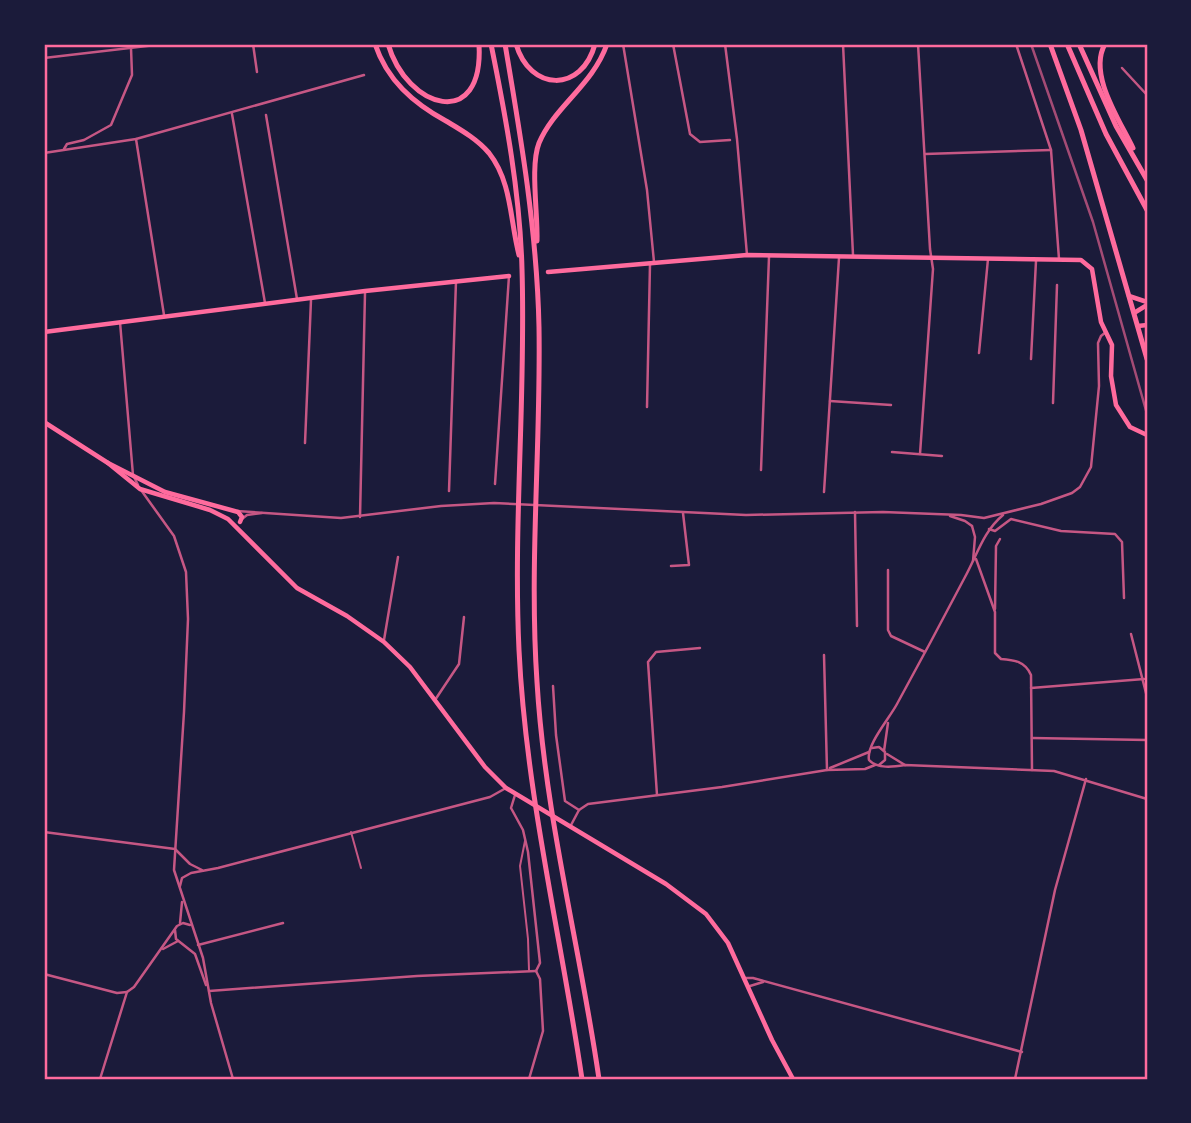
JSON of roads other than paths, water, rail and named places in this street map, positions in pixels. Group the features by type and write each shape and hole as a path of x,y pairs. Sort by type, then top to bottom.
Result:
{"main road":[{"path":"375,44 387,71 407,94 472,137 489,153 506,189 522,268"},
{"path":"388,44 396,62 419,92 429,99 446,102 458,100 469,91 478,70 479,44"},
{"path":"491,44 515,182 522,268 523,379 517,555 521,694 540,838 582,1079"},
{"path":"505,44 524,156 536,258"},
{"path":"516,44 531,71 547,79 561,80 574,77 583,69 590,60 595,44"},
{"path":"599,1079 547,777 537,685 533,601 539,396 535,170 540,142 590,76 607,44"},
{"path":"1051,44 1082,130 1147,359"},
{"path":"1067,44 1106,134 1147,210"},
{"path":"1079,44 1116,125 1147,179"},
{"path":"1105,44 1099,61 1101,75 1147,179"},
{"path":"548,272 769,254 1081,260 1092,269 1101,322 1112,345 1111,376 1118,410 1130,426 1147,435"},
{"path":"44,332 164,315 509,276"},
{"path":"1129,296 1147,303"},
{"path":"1134,313 1147,303"},
{"path":"1138,326 1147,325"},
{"path":"44,422 108,463 140,489 210,510 228,519 298,588 384,642 410,667 485,767 506,788 666,884 706,914 722,933 793,1079"},
{"path":"108,463 168,493 235,511 247,537"},
{"path":"228,519 230,512 235,511"},
{"path":"232,524 241,520"}],"street":[{"path":"44,58 164,44"},
{"path":"253,44 257,72"},
{"path":"623,44 642,158 652,262 647,407"},
{"path":"673,44 690,134 700,142 730,140"},
{"path":"725,44 747,255"},
{"path":"843,44 853,255"},
{"path":"918,44 933,269 920,454"},
{"path":"1016,44 1051,150 1058,267"},
{"path":"63,150 67,144 84,140 111,125 132,75 131,48"},
{"path":"1122,68 1147,95"},
{"path":"44,153 136,139 364,75"},
{"path":"232,113 265,303"},
{"path":"266,115 298,299"},
{"path":"136,139 164,315"},
{"path":"925,154 1051,150"},
{"path":"761,470 769,254"},
{"path":"824,492 840,255"},
{"path":"979,353 988,258"},
{"path":"1031,359 1037,259"},
{"path":"495,484 509,276"},
{"path":"449,491 456,280"},
{"path":"1053,403 1057,285"},
{"path":"360,517 365,291"},
{"path":"305,443 311,298"},
{"path":"120,322 133,475 174,536 181,552 187,582 184,712 174,870 190,925 194,930 192,939"},
{"path":"972,526 974,521 981,518 1072,493 1080,487 1087,476 1092,456 1099,386 1099,339 1105,332"},
{"path":"830,401 891,405"},
{"path":"892,452 942,456"},
{"path":"140,489 156,487"},
{"path":"235,511 254,510 328,518 360,517 441,506 507,504 759,515 855,512 944,514 981,518 995,531 1011,520 1060,531 1115,534 1122,542 1124,598"},
{"path":"855,512 857,626"},
{"path":"241,520 247,515 265,513"},
{"path":"671,566 689,565 683,513"},
{"path":"1006,513 984,535 976,558 888,721 872,744 869,760 891,768 905,765 1060,772 1147,799"},
{"path":"944,514 972,526 973,562"},
{"path":"974,533 984,535"},
{"path":"1000,539 996,546 995,653 1001,659 1024,664 1031,675 1032,770"},
{"path":"384,642 398,557"},
{"path":"976,558 995,612"},
{"path":"888,570 888,631 891,636 925,652"},
{"path":"435,699 441,694 459,664 464,617"},
{"path":"1131,634 1147,697"},
{"path":"657,795 648,662 656,652 700,648"},
{"path":"824,655 827,770"},
{"path":"1031,688 1144,679"},
{"path":"553,686 556,735 565,801 579,810"},
{"path":"568,825 579,810 593,803 827,770 865,769 885,760 888,721"},
{"path":"1032,738 1147,740"},
{"path":"827,770 879,747 905,765"},
{"path":"1015,1079 1053,898 1086,779"},
{"path":"180,889 180,882 185,875 491,797 506,788"},
{"path":"518,797 512,808 525,840 540,963 536,971"},
{"path":"44,832 175,849 190,864 203,870"},
{"path":"44,974 117,993 127,992 134,988 179,925 182,899"},
{"path":"198,945 283,923"},
{"path":"179,925 190,925"},
{"path":"176,929 178,941"},
{"path":"192,939 198,945 233,1079"},
{"path":"184,943 192,939"},
{"path":"160,950 178,941 184,943 195,954 209,991"},
{"path":"209,991 536,971"},
{"path":"529,1079 544,1018 540,979 536,971"},
{"path":"745,978 1021,1052"},
{"path":"749,987 763,982"},
{"path":"100,1079 127,992"}],"lane":[{"path":"351,832 361,868"},
{"path":"525,840 520,866 529,972"}],"railway":[{"path":"1031,44 1093,222 1147,414"}]}
